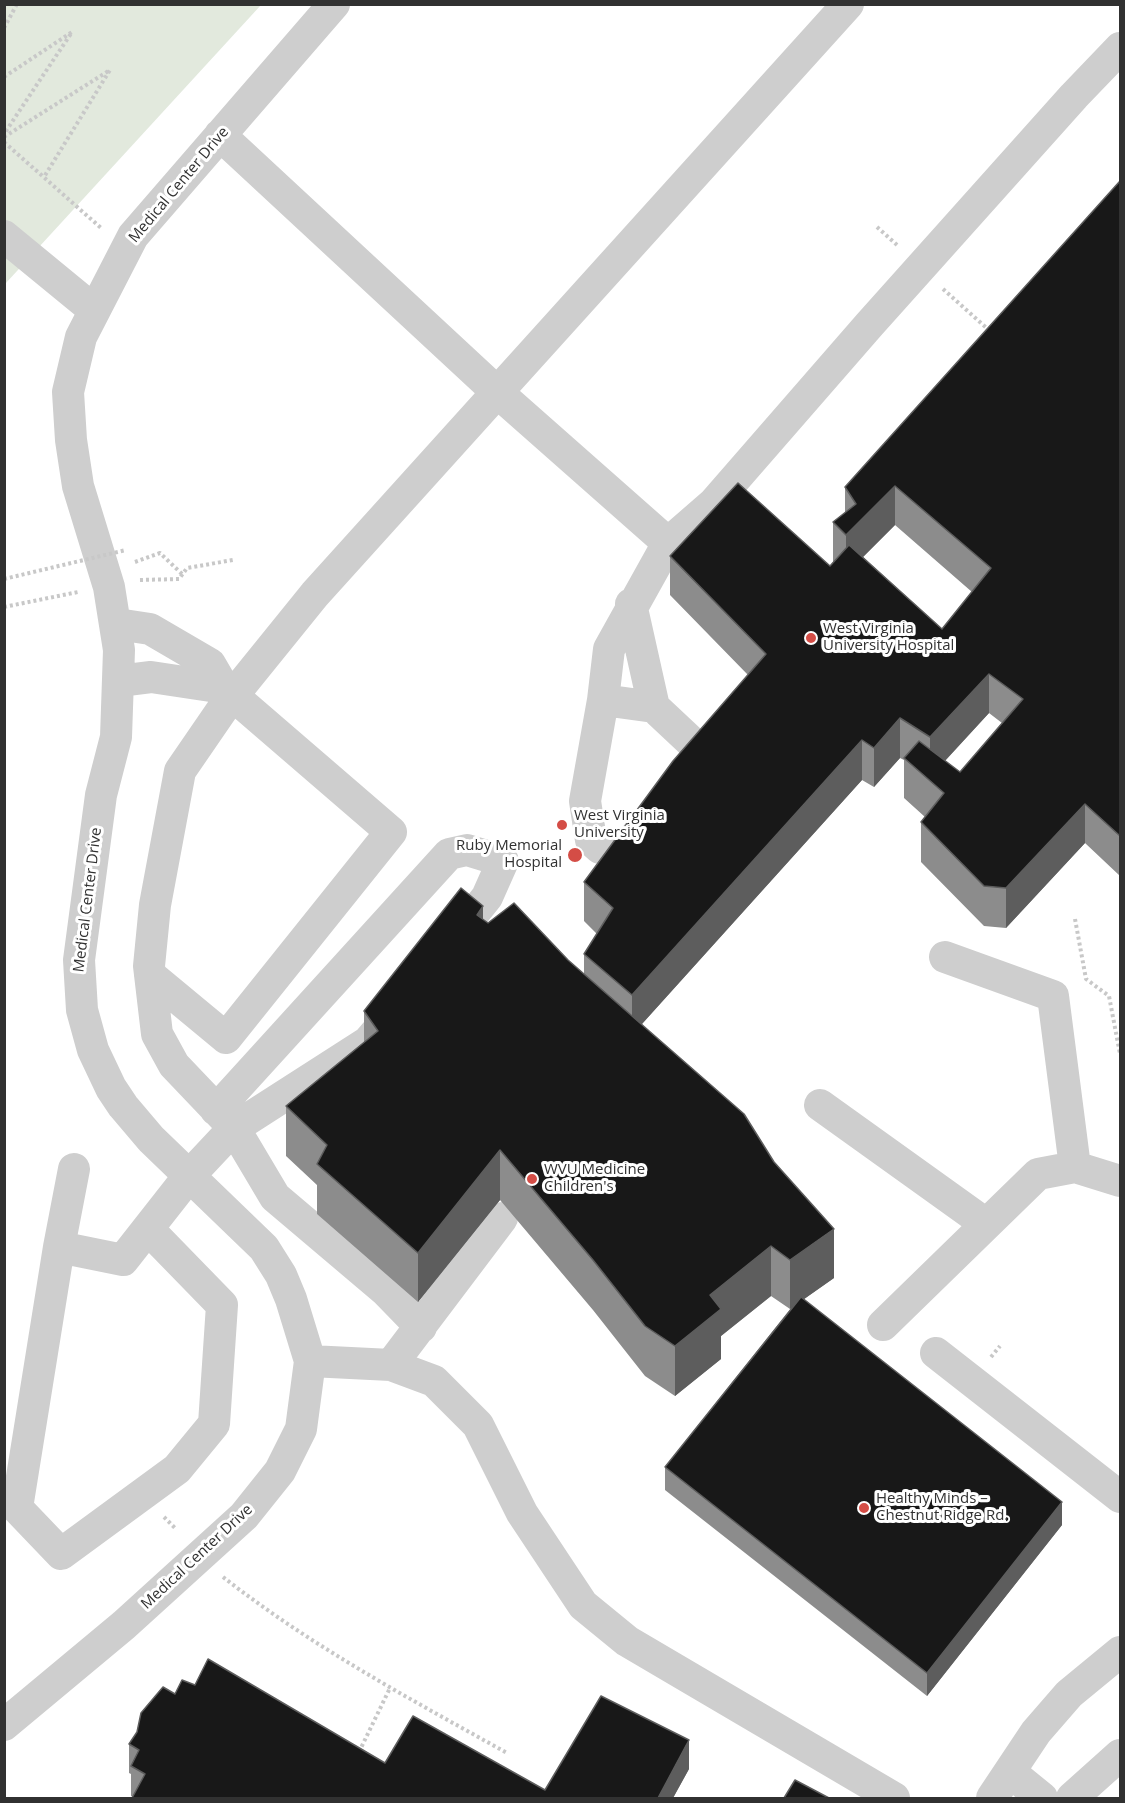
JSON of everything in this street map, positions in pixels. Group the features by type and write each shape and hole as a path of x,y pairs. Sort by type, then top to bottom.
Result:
{"street":[{"name":"Medical Center Drive","path":"4,1725 124,1625 244,1516 280,1471 301,1429 310,1361 291,1299 264,1248 151,1139 111,1088 93,1050 82,1010 79,960 101,795 116,737 119,681 117,624 78,486 70,440 68,392 81,337 133,236 334,4"},
{"path":"421,1327 386,1291 275,1197 225,1119 174,1065 157,1034 150,975 155,905 180,771 229,691 848,4"},
{"path":"631,604 654,707 702,752 632,841 613,849 600,848 591,840 585,801 603,700 609,649 631,604 668,543 714,503 869,325 1074,96 1120,48"},
{"path":"220,135 497,392 668,543"},
{"path":"4,236 94,310"},
{"path":"117,624 150,629 210,664 229,691 392,832 226,1038 150,975"},
{"path":"119,681 151,677 229,691"},
{"path":"603,700 654,707"},
{"path":"59,1247 123,1260 189,1176 225,1119 449,854 467,850 503,861 487,897 439,957"},
{"path":"945,957 1053,996 1075,1167"},
{"path":"225,1119 368,1042 397,1008"},
{"path":"820,1105 987,1224"},
{"path":"883,1325 1038,1174 1075,1167 1120,1181"},
{"path":"74,1169 59,1247 18,1508 61,1554 177,1469 214,1424 222,1305 148,1229"},
{"path":"391,1365 502,1218"},
{"path":"936,1353 1120,1497"},
{"path":"310,1361 391,1365 434,1381 478,1425 522,1513 584,1605 627,1641 894,1798"},
{"path":"992,1798 1036,1732 1069,1694 1120,1652"},
{"path":"1072,1798 1120,1755"},
{"path":"1010,1772 1042,1798 1047,1798"}],"path":[{"path":"4,28 17,4"},
{"path":"4,77 72,32 4,136"},
{"path":"4,136 110,70 44,177"},
{"path":"4,142 101,228"},
{"path":"876,227 899,247"},
{"path":"936,282 998,339"},
{"path":"4,579 126,550 130,563 160,553 182,574"},
{"path":"137,581 148,578 179,579 187,568 233,560"},
{"path":"4,607 81,591"},
{"path":"1075,919 1086,979 1109,996 1120,1054"},
{"path":"220,1575 273,1616 390,1688 507,1753"},
{"path":"354,1761 390,1688"}],"shaded area":[{"path":"5,5 261,5 6,283 5,282"}],"building":[{"name":"West Virginia University Hospital","path":"1120,181 1120,836 1085,804 1006,888 984,886 921,822 944,793 904,758 919,741 960,772 1023,699 989,674 930,737 900,718 874,748 862,740 632,995 584,954 613,908 584,882 673,761 766,654 670,556 738,483 830,566 849,545 942,629 991,568 895,486 846,535 833,522 856,504 845,487"},
{"name":"WVU Medicine Children's","path":"461,888 483,906 477,915 488,923 514,903 568,960 744,1114 774,1162 834,1229 790,1260 771,1246 710,1295 721,1309 675,1346 645,1326 593,1260 500,1150 418,1253 317,1164 327,1145 286,1106 378,1031 364,1011"},
{"name":"Healthy Minds – Chestnut Ridge Rd.","path":"801,1297 1062,1502 927,1673 665,1467"},
{"path":"208,1659 385,1763 413,1716 545,1790 601,1696 689,1740 658,1798 132,1798 145,1774 131,1766 139,1750 129,1744 137,1732 141,1713 163,1687 175,1694 182,1680 195,1685"},
{"path":"795,1780 829,1798 784,1798"}],"place":[{"name":"West Virginia University Hospital","path":"811,638"},
{"name":"West Virginia University","path":"562,825"},
{"name":"Ruby Memorial Hospital","path":"575,855"},
{"name":"WVU Medicine Children's","path":"532,1179"},
{"name":"Healthy Minds – Chestnut Ridge Rd.","path":"864,1508"}]}
